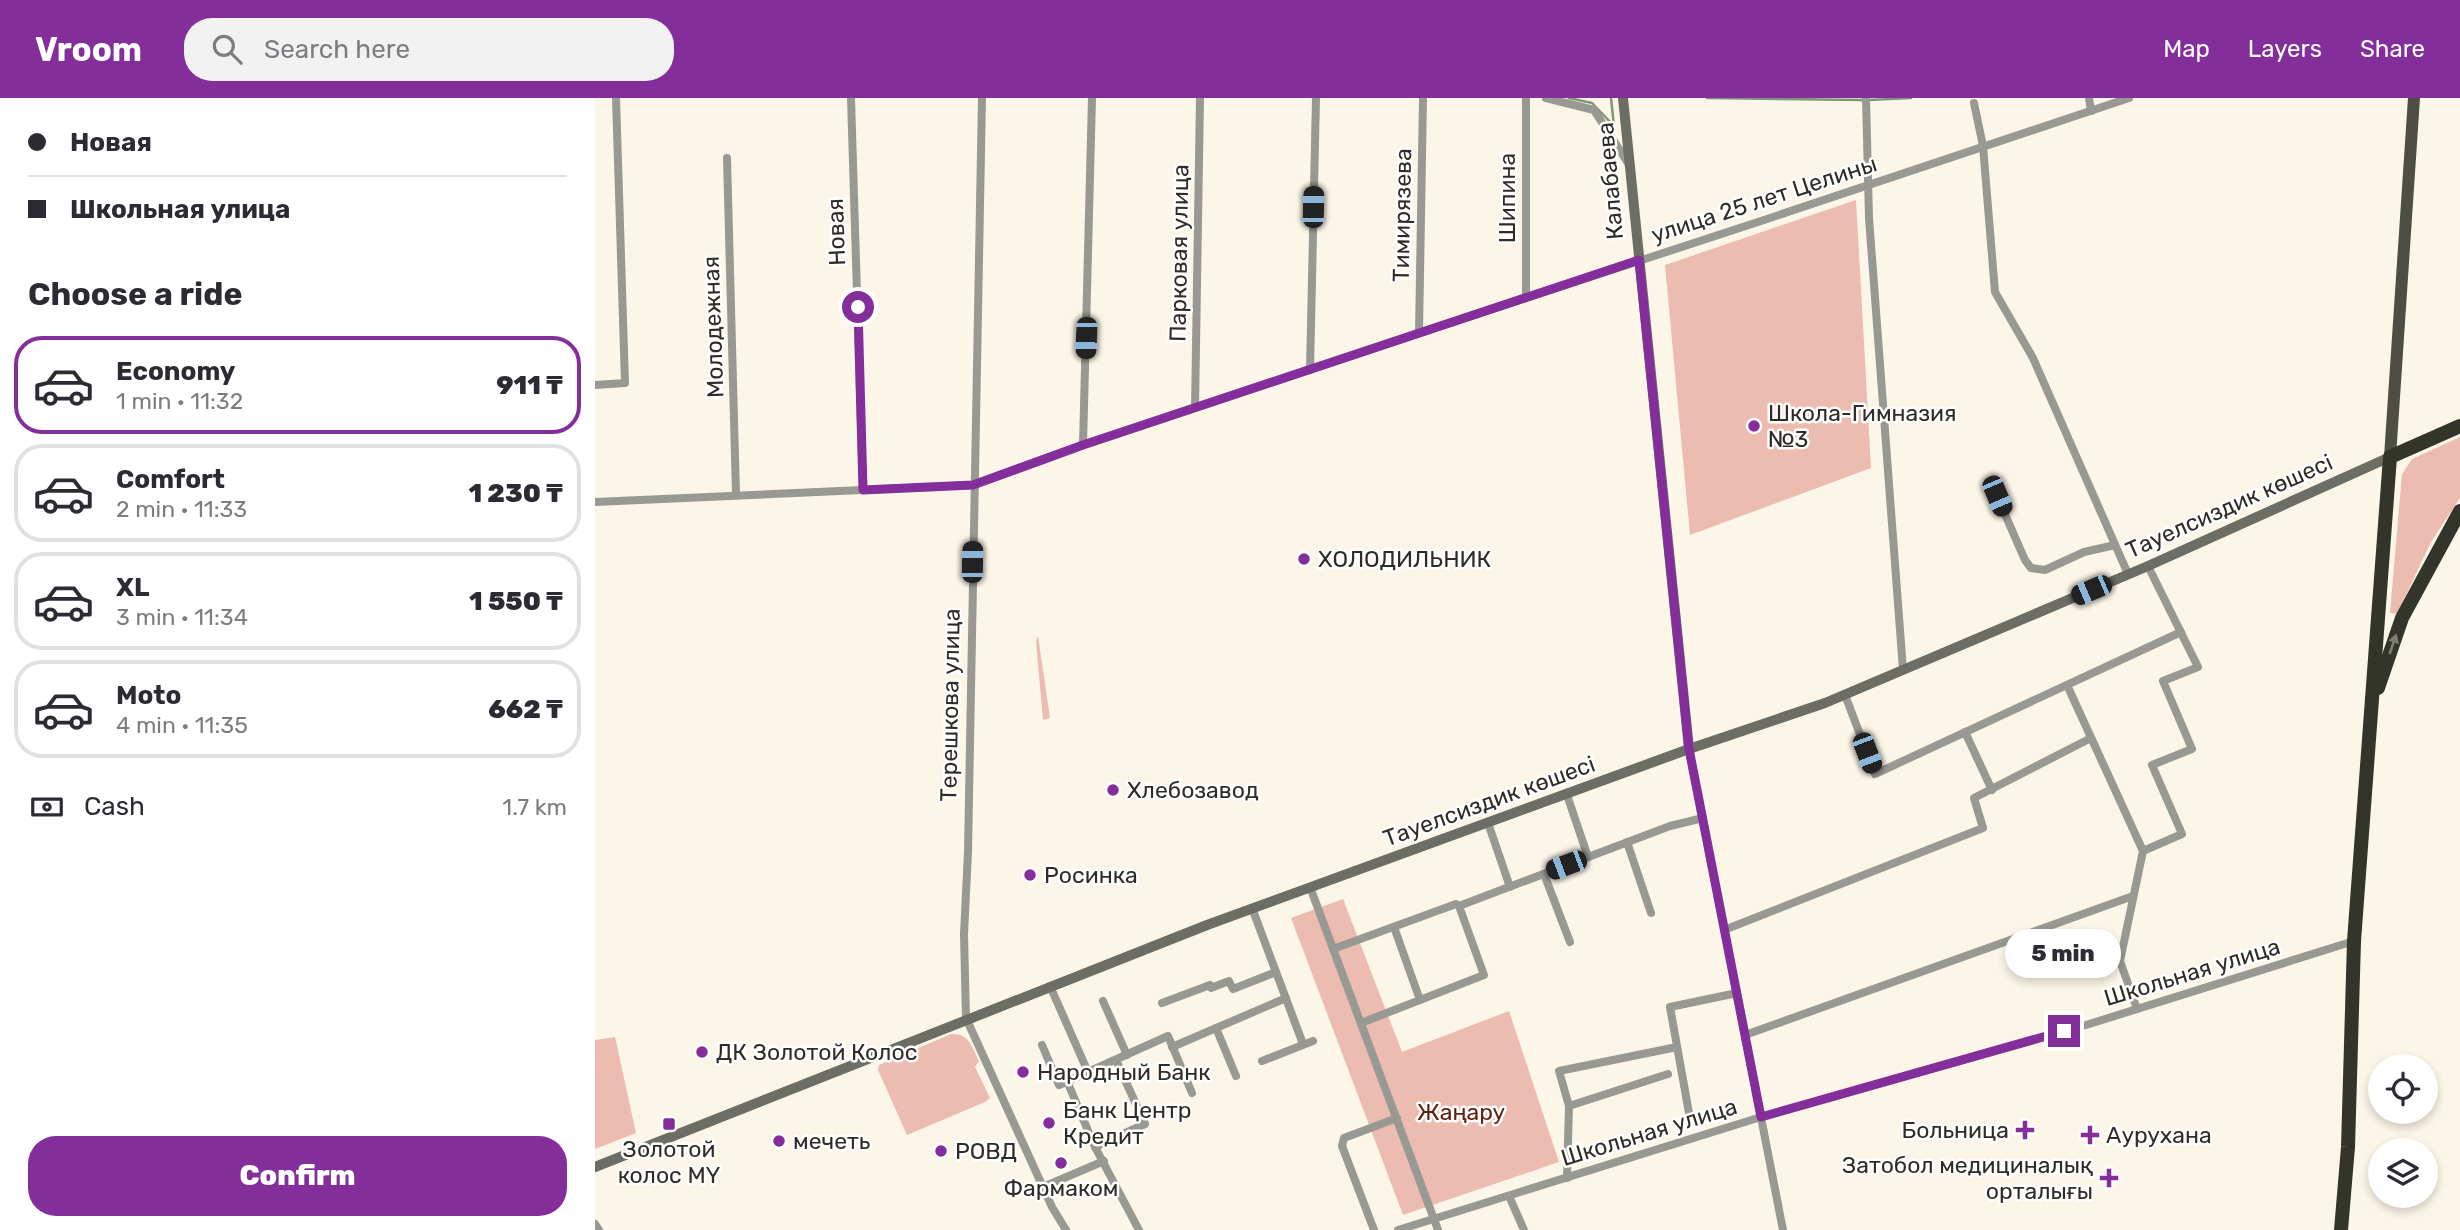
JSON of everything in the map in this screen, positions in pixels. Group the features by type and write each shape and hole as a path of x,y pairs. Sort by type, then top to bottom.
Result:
{"highway":[{"path":"2341,1230 2348,1147 2354,941 2390,457 2460,426"},
{"path":"2371,709 2402,618 2460,511"}],"main road":[{"path":"2390,457 2414,98"}],"street":[{"path":"595,385 625,383 616,98"},
{"name":"Новая","path":"851,98 863,490"},
{"name":"Терешкова улица","path":"966,1018 964,934 968,852 982,98"},
{"path":"1083,445 1092,98"},
{"name":"Парковая улица","path":"1195,408 1200,98"},
{"path":"1310,370 1316,98"},
{"name":"Тимирязева","path":"1419,332 1423,98"},
{"name":"Шипина","path":"1526,98 1526,297"},
{"path":"1546,98 1594,110 1629,165"},
{"name":"Калабаева","path":"1623,98 1689,749"},
{"path":"1866,98 1869,218 1903,670"},
{"path":"2089,98 2091,111"},
{"name":"улица 25 лет Целины","path":"595,502 973,485 1083,445 1419,332 2129,98"},
{"path":"1974,103 1983,146 1995,292 2033,358 2127,574"},
{"name":"Молодежная","path":"727,158 736,494"},
{"name":"Тауелсиздик көшесі","path":"595,1167 966,1018 1252,908 1845,695 2148,566 2390,457"},
{"path":"1997,496 2031,568 2045,570 2084,552 2115,545"},
{"path":"2143,851 2182,834 2152,765 2193,749 2163,681 2198,667 2148,566"},
{"path":"1845,695 1875,774 2181,632"},
{"path":"2067,685 2143,851 2120,961 2137,1009"},
{"path":"1965,732 1992,790"},
{"path":"1724,930 1983,828 1974,798 2091,738"},
{"path":"1689,749 1783,1230"},
{"path":"1567,795 1588,857"},
{"path":"1333,949 1455,904 1459,906 1670,826 1703,818"},
{"path":"1487,823 1510,887"},
{"path":"1627,842 1651,913"},
{"path":"1544,874 1570,942"},
{"path":"1310,887 1438,1230"},
{"path":"1745,1035 2133,896"},
{"path":"1361,1023 1484,975 1459,906"},
{"path":"1252,908 1303,1044"},
{"path":"1394,927 1420,1000"},
{"name":"Школьная улица","path":"1398,1230 1761,1117 2137,1009 2354,941"},
{"path":"1162,1003 1210,985 1211,988 1229,981 1233,989 1276,972"},
{"path":"1050,986 1088,1073"},
{"path":"1689,1113 1670,1007 1737,993"},
{"path":"1173,1047 1286,998"},
{"path":"1103,1001 1127,1055"},
{"path":"966,1018 1043,1187 1066,1230"},
{"path":"1216,1028 1235,1076"},
{"path":"1042,1045 1059,1084 1168,1036 1192,1093"},
{"path":"1262,1061 1313,1041"},
{"path":"1567,1178 1569,1106 1559,1071 1677,1047"},
{"path":"1095,1147 1145,1124 1116,1060"},
{"path":"1569,1106 1668,1074"},
{"path":"1067,1081 1095,1147 1139,1230"},
{"path":"1374,1230 1342,1146 1344,1138 1397,1118"},
{"path":"1043,1187 1104,1161"},
{"path":"1509,1196 1524,1230"},
{"path":"595,1224 599,1230"}],"green space":[{"path":"1856,200 1871,468 1690,535 1665,265"},
{"path":"2460,437 2460,498 2431,542 2397,614 2390,613 2402,474 2412,459"},
{"path":"1038,636 1050,718 1043,720 1036,641"},
{"name":"Жаңару","path":"1343,899 1402,1052 1509,1011 1559,1162 1403,1215 1291,918"},
{"path":"951,1034 966,1038 972,1046 979,1061 975,1067 990,1098 907,1135 878,1070 879,1065"},
{"path":"615,1037 636,1133 595,1149 595,1040"}],"waterway":[{"path":"1569,98 1592,103 1614,126"},
{"path":"1611,98 1614,126"},
{"path":"1707,98 1862,100"},
{"path":"1869,100 1911,98"}],"place":[{"name":"Школа-Гимназия №3","path":"1754,426"},
{"name":"ХОЛОДИЛЬНИК","path":"1304,559"},
{"name":"Хлебозавод","path":"1113,790"},
{"name":"Росинка","path":"1030,875"},
{"name":"ДК Золотой Колос","path":"702,1052"},
{"name":"Народный Банк","path":"1023,1072"},
{"name":"Банк Центр Кредит","path":"1049,1123"},
{"name":"Золотой колос МҮ","path":"669,1124"},
{"name":"Больница","path":"2025,1130"},
{"name":"Аурухана","path":"2090,1135"},
{"name":"мечеть","path":"779,1141"},
{"name":"РОВД","path":"941,1151"},
{"name":"Фармаком","path":"1061,1163"},
{"name":"Затобол медициналық орталығы","path":"2109,1178"}],"route":[{"path":"858,307 863,490 973,485 1083,445 1639,260 1689,749 1761,1117 2064,1031"}]}
